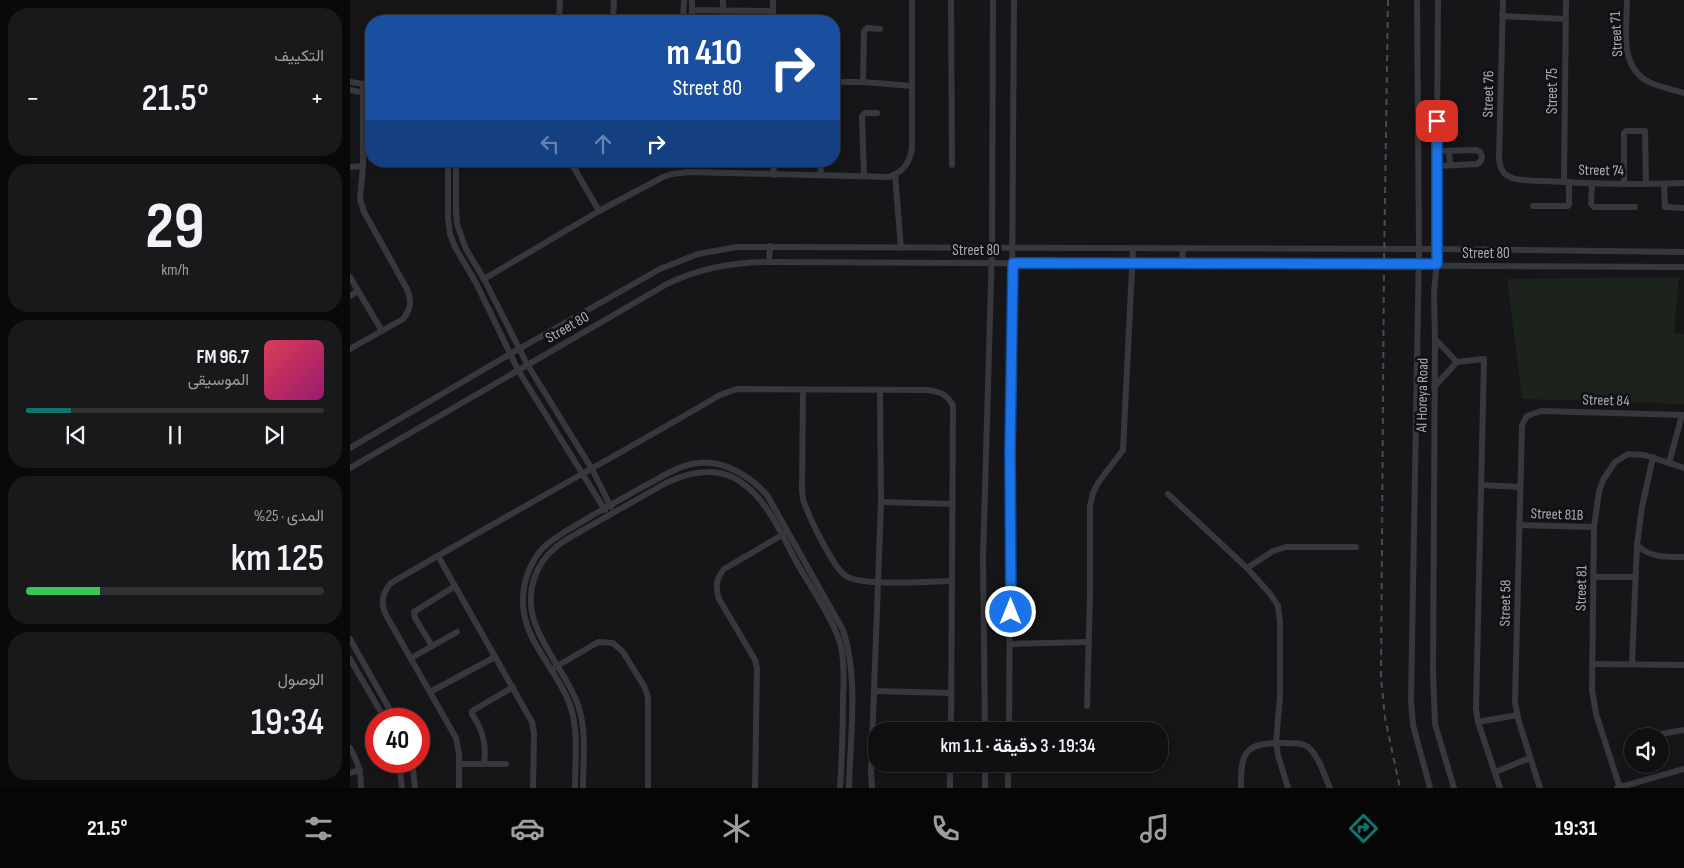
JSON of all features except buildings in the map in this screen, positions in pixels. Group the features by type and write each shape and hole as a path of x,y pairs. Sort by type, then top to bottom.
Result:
{"street":[{"path":"559,15 560,0"},
{"path":"613,15 614,0"},
{"path":"683,15 684,0"},
{"path":"692,0 692,15"},
{"path":"723,0 723,10"},
{"path":"773,0 773,15"},
{"path":"484,279 599,211 672,174 689,172 889,176 902,170 911,156 912,0"},
{"path":"951,0 952,164"},
{"path":"985,722 983,559 990,263 992,248 994,0"},
{"path":"1009,722 1014,0"},
{"name":"Al Horeya Road","path":"1417,0 1419,264 1411,700 1414,733 1430,788"},
{"name":"Al Horeya Road","path":"1438,0 1438,249 1434,293 1433,670 1436,724 1454,788"},
{"name":"Street 76","path":"1503,0 1499,159 1503,172 1517,179"},
{"name":"Street 75","path":"1533,206 1568,206 1569,204 1566,182 1566,0"},
{"name":"Street 71","path":"1627,0 1626,52 1632,67 1642,78 1650,83 1684,93"},
{"path":"692,10 773,11"},
{"path":"1502,16 1565,19"},
{"path":"864,82 864,30 867,28 880,28"},
{"path":"350,82 363,85 363,166 360,199 364,212 410,297 411,305 403,319 350,349"},
{"path":"840,82 912,86"},
{"path":"350,90 365,93"},
{"path":"864,176 862,116 865,113 877,113"},
{"path":"1624,183 1624,133 1626,131 1646,132 1646,184"},
{"path":"1438,151 1476,150 1482,156 1481,161 1477,164 1438,166"},
{"path":"1449,151 1450,165"},
{"path":"350,166 363,166"},
{"path":"448,167 448,217 450,234 455,247 476,283 518,370 583,473 607,506"},
{"path":"456,167 457,224 466,249 484,279 519,350 592,470 611,514"},
{"path":"773,167 774,175"},
{"path":"820,167 821,176"},
{"path":"574,168 599,211"},
{"path":"895,174 901,248"},
{"name":"Street 74","path":"1517,179 1592,183 1684,183"},
{"path":"1592,183 1591,204 1594,207 1635,207"},
{"path":"1664,184 1665,207 1684,208"},
{"path":"769,262 770,246"},
{"name":"Street 80","path":"350,448 660,269 679,261 717,250 737,247 1438,249 1684,252"},
{"path":"1182,263 1183,248"},
{"path":"1087,706 1090,506 1098,483 1123,450 1133,249"},
{"name":"Street 80","path":"350,468 667,284 683,276 737,263 1437,264 1684,267"},
{"path":"350,277 382,331"},
{"path":"350,296 358,291"},
{"path":"1435,339 1457,362"},
{"path":"1434,387 1448,369 1457,362 1484,359 1476,709 1478,722 1500,788"},
{"path":"459,788 459,746 456,738 383,610 382,598 391,583 728,391 746,388 937,391 951,401 953,406 953,504 951,722"},
{"path":"803,390 802,491 806,507 839,570 851,578 878,582 952,581"},
{"path":"872,788 871,772 881,502 880,390"},
{"name":"Street 84","path":"1528,416 1541,411 1558,410 1683,415"},
{"path":"1669,463 1683,415"},
{"name":"Street 58","path":"1528,416 1522,425 1515,702 1517,715 1540,788"},
{"name":"Street 81","path":"1619,788 1596,714 1592,690 1594,527 1599,492 1603,480 1615,462 1628,454 1636,453 1653,457 1684,468"},
{"path":"1632,664 1637,545 1642,507 1653,457"},
{"path":"575,788 575,730 573,717 564,693 533,639 525,621 523,597 529,569 542,549 557,537 607,506 677,469 699,463 729,468 753,481 767,495 829,604 846,640 852,683 849,788"},
{"path":"583,788 583,729 581,716 572,691 557,666 534,619 530,595 534,579 540,565 554,549 611,514 677,478 703,472 714,472 732,477 757,496 782,535 834,629 842,652 843,713 840,788"},
{"path":"1481,485 1520,486"},
{"path":"1168,494 1247,568 1271,595 1278,606 1280,623 1280,696 1276,743 1288,788"},
{"path":"881,502 953,504"},
{"name":"Street 81B","path":"1519,525 1594,527"},
{"path":"755,788 758,668 719,599 716,590 719,575 724,569 788,531"},
{"path":"1637,545 1654,556 1684,558"},
{"path":"1247,568 1273,551 1286,547 1356,547"},
{"path":"438,556 530,717 534,727 533,788"},
{"path":"1594,577 1635,577"},
{"path":"432,646 415,618 414,612 455,586"},
{"path":"411,658 456,632"},
{"path":"350,640 389,708"},
{"path":"550,669 599,642 613,643 623,652 644,686 648,697 648,788"},
{"path":"1011,644 1088,642"},
{"path":"430,692 495,657"},
{"path":"350,659 379,708"},
{"path":"1592,664 1684,665"},
{"path":"484,764 485,743 483,733 472,714 472,710 513,687"},
{"path":"875,691 951,693"},
{"path":"1478,722 1517,715"},
{"path":"1669,733 1684,730"},
{"path":"1241,788 1241,764 1246,753 1251,748 1276,743 1303,744 1308,747 1319,763 1330,788"},
{"path":"350,748 360,770 360,788"},
{"path":"1495,772 1530,758"},
{"path":"459,764 506,764"},
{"path":"1619,788 1684,768"},
{"path":"350,773 360,770"},
{"path":"950,772 950,788"},
{"path":"985,772 985,788"},
{"path":"1008,772 1008,788"},
{"path":"400,773 402,788"},
{"path":"413,773 415,788"}],"shaded area":[{"path":"1679,277 1674,333 1684,334 1684,404 1522,399 1507,279"}],"railway":[{"path":"1388,0 1381,677 1385,718 1400,788"}],"route":[{"path":"1011,612 1010,451 1013,263 1437,264 1437,121"}]}
